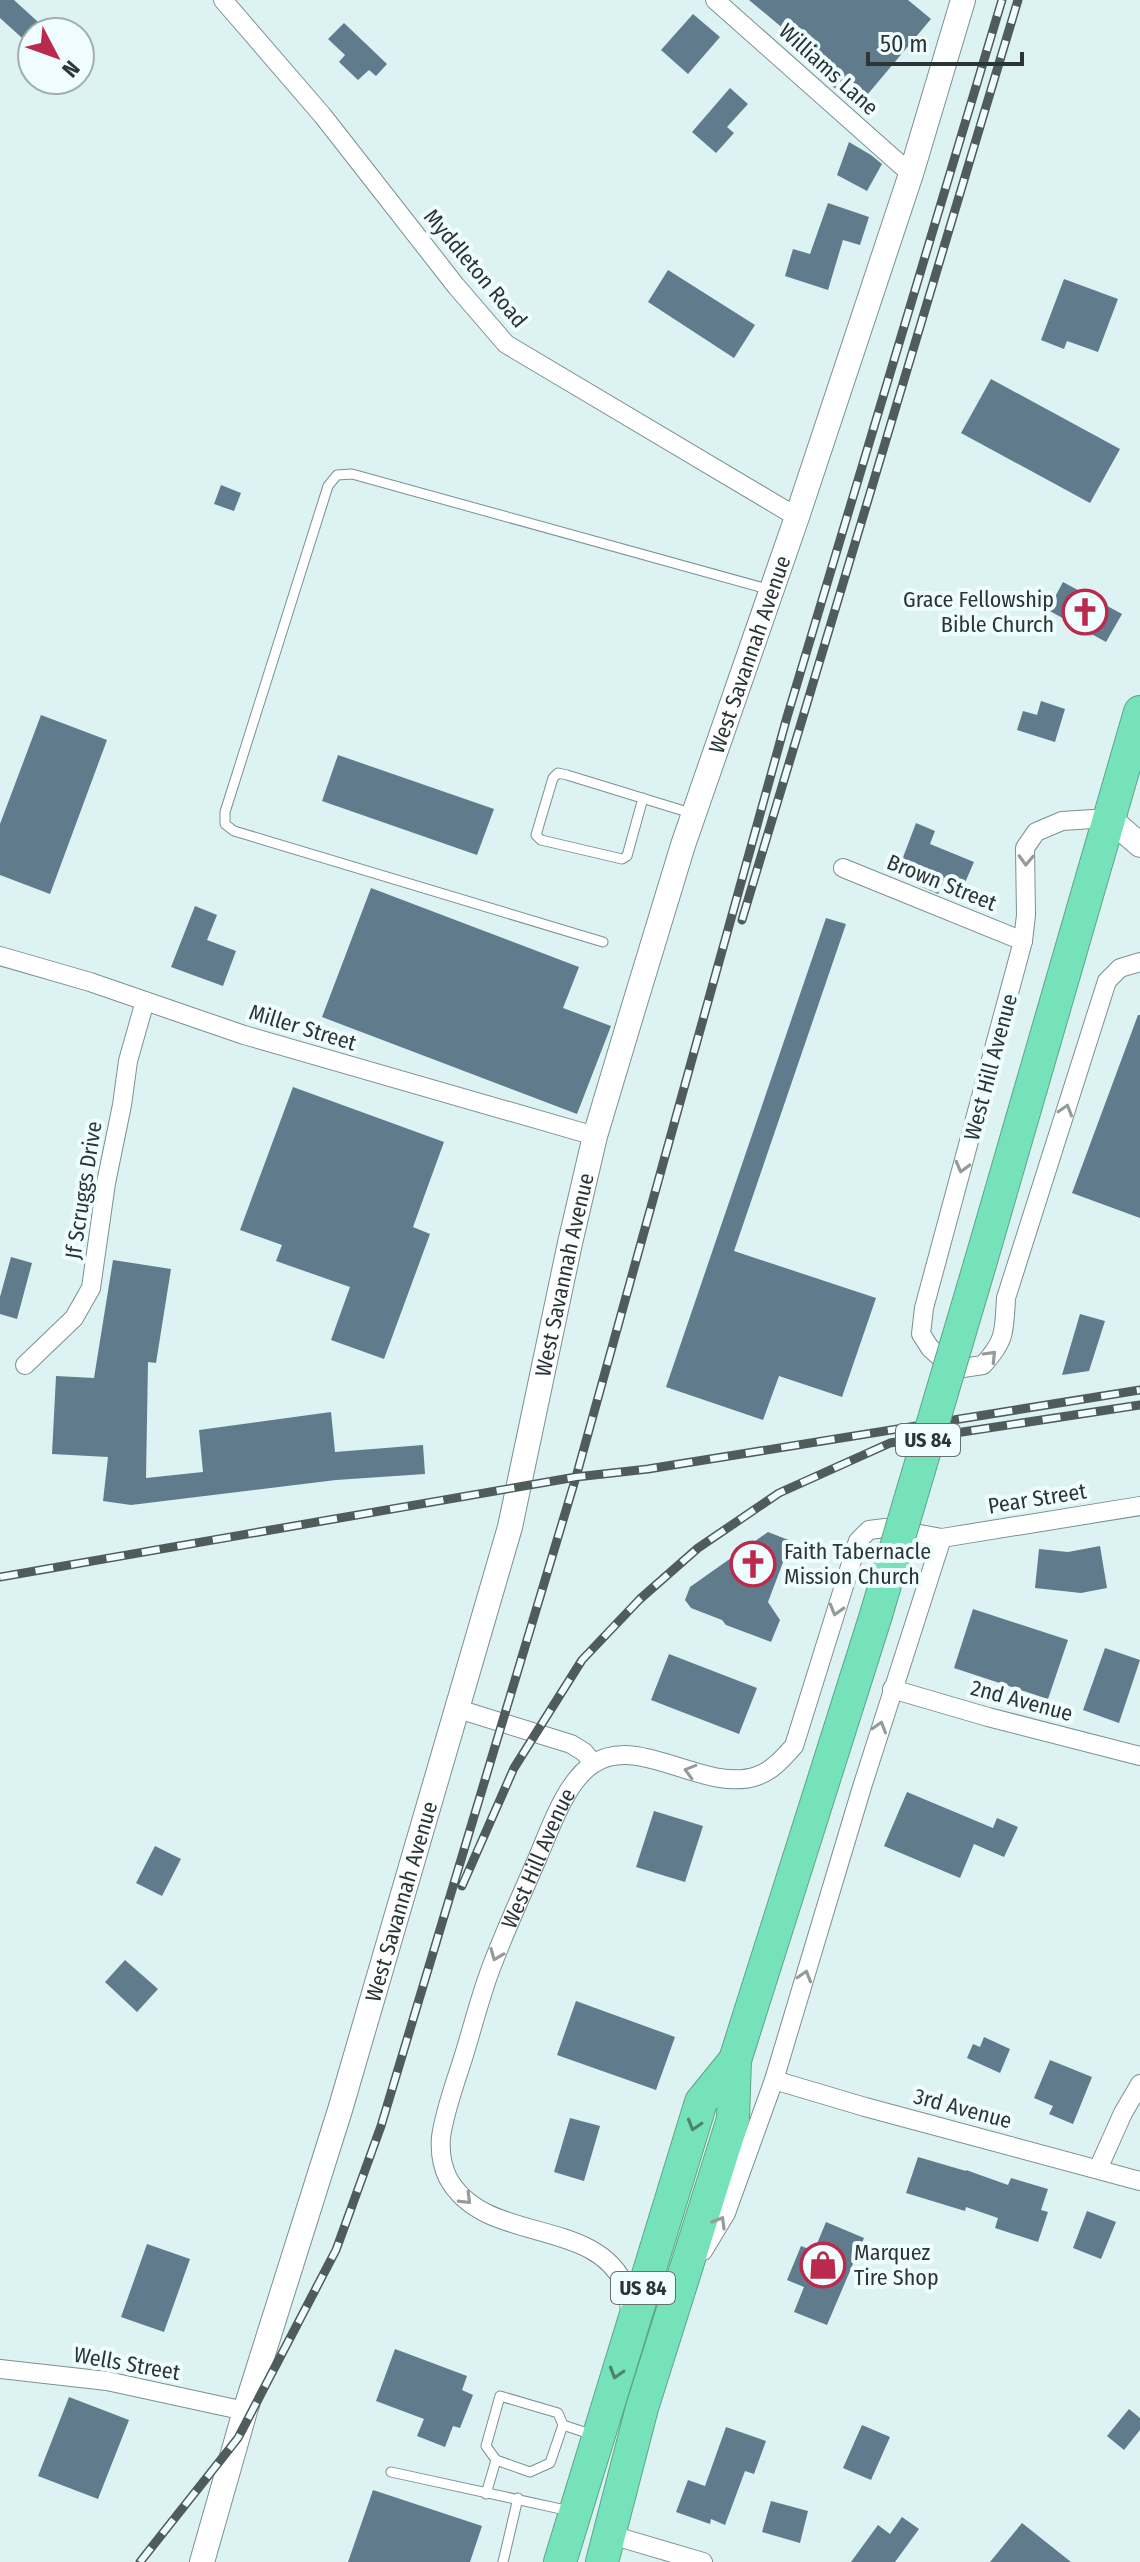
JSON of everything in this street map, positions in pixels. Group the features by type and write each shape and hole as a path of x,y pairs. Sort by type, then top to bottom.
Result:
{"highway":[{"name":"West Hill Avenue","path":"605,2548 642,2408 733,2119 735,2060 876,1615 1140,712"},
{"name":"West Hill Avenue","path":"560,2562 701,2102 735,2060"}],"street":[{"name":"Myddleton Road","path":"223,0 323,116 456,286 506,344 797,517"},
{"name":"Williams Lane","path":"715,0 911,174"},
{"name":"West Savannah Avenue","path":"202,2562 245,2411 340,2110 510,1527 595,1136 694,814 911,174 963,0"},
{"path":"1109,818 1140,845"},
{"name":"West Hill Avenue","path":"1109,818 1062,821 1036,832 1025,848 1026,915 1023,941 924,1308 921,1334 941,1358 963,1368 983,1365 1000,1347 1006,1298 1107,981 1120,968 1140,962"},
{"name":"Brown Street","path":"843,868 1023,941"},
{"name":"Miller Street","path":"0,956 90,982 244,1035 595,1136"},
{"name":"Jf Scruggs Drive","path":"25,1365 74,1318 91,1288 128,1061 145,1001"},
{"name":"Pear Street","path":"942,1538 1140,1506"},
{"path":"458,1709 571,1744 584,1752 593,1763 618,1755 648,1759 714,1778 734,1781 758,1776 777,1765 794,1746 858,1541 869,1530 885,1528 942,1538"},
{"name":"West Hill Avenue","path":"680,2288 726,2213 774,2080 892,1689 942,1538"},
{"name":"2nd Avenue","path":"892,1689 1140,1756"},
{"name":"West Hill Avenue","path":"593,1763 577,1779 561,1805 491,1969 441,2136 441,2153 447,2175 460,2196 478,2211 597,2251 613,2265 627,2289 632,2322"},
{"name":"3rd Avenue","path":"774,2080 1140,2181"},
{"path":"1098,2169 1140,2084"},
{"name":"Wells Street","path":"0,2369 107,2381 245,2411"},
{"path":"605,2548 703,2562"}],"lane":[{"path":"603,942 234,831 225,824 225,812 328,486 337,475 352,474 771,590"},
{"path":"643,798 627,856 622,859 541,840 536,835 553,778 558,773 643,798 694,814"},
{"path":"500,2396 558,2413 563,2425 550,2463 530,2472 496,2460 486,2446 500,2396"},
{"path":"563,2425 597,2436"},
{"path":"486,2494 496,2460"},
{"path":"391,2472 573,2512"},
{"path":"503,2562 518,2498"}],"building":[{"path":"0,0 14,0 32,16 16,16 16,32 0,18"},
{"path":"749,0 908,0 931,19 857,107 820,76 828,66"},
{"path":"693,14 720,37 688,74 661,50"},
{"path":"344,23 387,64 376,76 369,70 358,80 339,62 345,55 328,39"},
{"path":"730,88 748,104 727,127 734,133 716,153 692,132"},
{"path":"849,142 882,164 867,191 837,175"},
{"path":"828,203 869,217 860,245 843,240 828,290 785,276 793,249 810,254"},
{"path":"668,270 755,325 734,358 648,302"},
{"path":"1064,279 1118,299 1098,352 1067,341 1064,349 1041,340"},
{"path":"991,379 1120,449 1090,503 961,433"},
{"path":"221,485 241,493 234,511 214,504"},
{"name":"Grace Fellowship Bible Church","path":"1063,582 1122,614 1106,642 1048,610"},
{"path":"1041,701 1065,709 1055,742 1017,730 1023,711 1037,715"},
{"path":"41,715 107,740 50,894 0,875 0,824"},
{"path":"338,755 494,809 477,855 322,801"},
{"path":"916,823 935,831 930,844 974,862 964,885 945,877 938,894 920,886 928,870 902,860"},
{"path":"371,888 579,967 563,1008 611,1026 577,1114 322,1017"},
{"path":"195,906 217,915 207,940 236,951 223,986 171,967"},
{"path":"826,918 846,924 734,1251 876,1298 842,1397 779,1376 763,1420 666,1387"},
{"path":"1140,1015 1140,1218 1072,1193"},
{"path":"293,1087 444,1142 413,1227 430,1234 384,1359 331,1340 350,1287 276,1261 282,1245 240,1230"},
{"path":"11,1257 32,1263 17,1319 0,1314 0,1297"},
{"path":"113,1260 171,1269 156,1363 148,1362 146,1478 203,1472 199,1430 331,1412 335,1452 423,1445 425,1474 336,1480 131,1505 103,1501 108,1457 52,1454 56,1376 94,1378"},
{"path":"1080,1314 1105,1321 1089,1371 1062,1375"},
{"name":"Faith Tabernacle Mission Church","path":"768,1532 791,1541 768,1602 780,1620 771,1642 691,1608 685,1600 690,1587"},
{"path":"1100,1546 1107,1588 1081,1593 1035,1588 1039,1549 1068,1552"},
{"path":"973,1609 1068,1640 1048,1699 954,1668"},
{"path":"1105,1648 1140,1660 1119,1723 1083,1710"},
{"path":"669,1654 757,1688 739,1734 651,1700"},
{"path":"907,1792 993,1828 997,1818 1018,1827 1004,1857 974,1844 960,1878 884,1846"},
{"path":"654,1811 703,1826 685,1882 636,1867"},
{"path":"155,1846 181,1859 162,1896 136,1883"},
{"path":"125,1960 158,1989 137,2012 105,1982"},
{"path":"576,2001 675,2037 656,2090 557,2055"},
{"path":"984,2037 1010,2049 1000,2073 967,2058 973,2044 980,2047"},
{"path":"1050,2060 1092,2077 1073,2124 1049,2114 1053,2106 1034,2098"},
{"path":"570,2118 600,2126 584,2181 554,2172"},
{"path":"918,2157 1008,2185 1011,2178 1048,2189 1041,2210 1048,2212 1038,2242 995,2228 998,2218 906,2193"},
{"path":"1087,2211 1116,2222 1101,2259 1073,2248"},
{"name":"Marquez Tire Shop","path":"826,2222 864,2238 827,2325 794,2312 804,2287 787,2280 801,2246 814,2251"},
{"path":"147,2244 190,2259 164,2332 121,2317"},
{"path":"395,2349 467,2376 462,2390 473,2395 460,2428 453,2426 445,2447 417,2436 424,2419 376,2401"},
{"path":"69,2397 129,2420 98,2499 38,2476"},
{"path":"1129,2409 1140,2418 1140,2430 1124,2450 1107,2436"},
{"path":"862,2425 890,2437 871,2480 843,2468"},
{"path":"726,2427 766,2441 754,2474 745,2471 725,2525 711,2519 710,2524 676,2512 688,2480 705,2486"},
{"path":"373,2490 482,2526 470,2562 348,2562"},
{"path":"771,2501 808,2511 800,2543 762,2532"},
{"path":"902,2517 919,2529 895,2562 851,2562 878,2525 890,2534"},
{"path":"1022,2523 1071,2562 990,2562"}],"railway":[{"path":"140,2562 238,2438 336,2250 381,2126 576,1477 787,717 1002,0"},
{"path":"742,920 1018,0"},
{"path":"0,1577 576,1477 648,1469 1140,1390"},
{"path":"462,1886 514,1768 582,1660 640,1599 698,1548 779,1493 890,1443 1140,1405"}],"place":[{"name":"Grace Fellowship Bible Church","path":"1085,612"},
{"name":"Faith Tabernacle Mission Church","path":"753,1564"},
{"name":"Marquez Tire Shop","path":"823,2265"}]}
